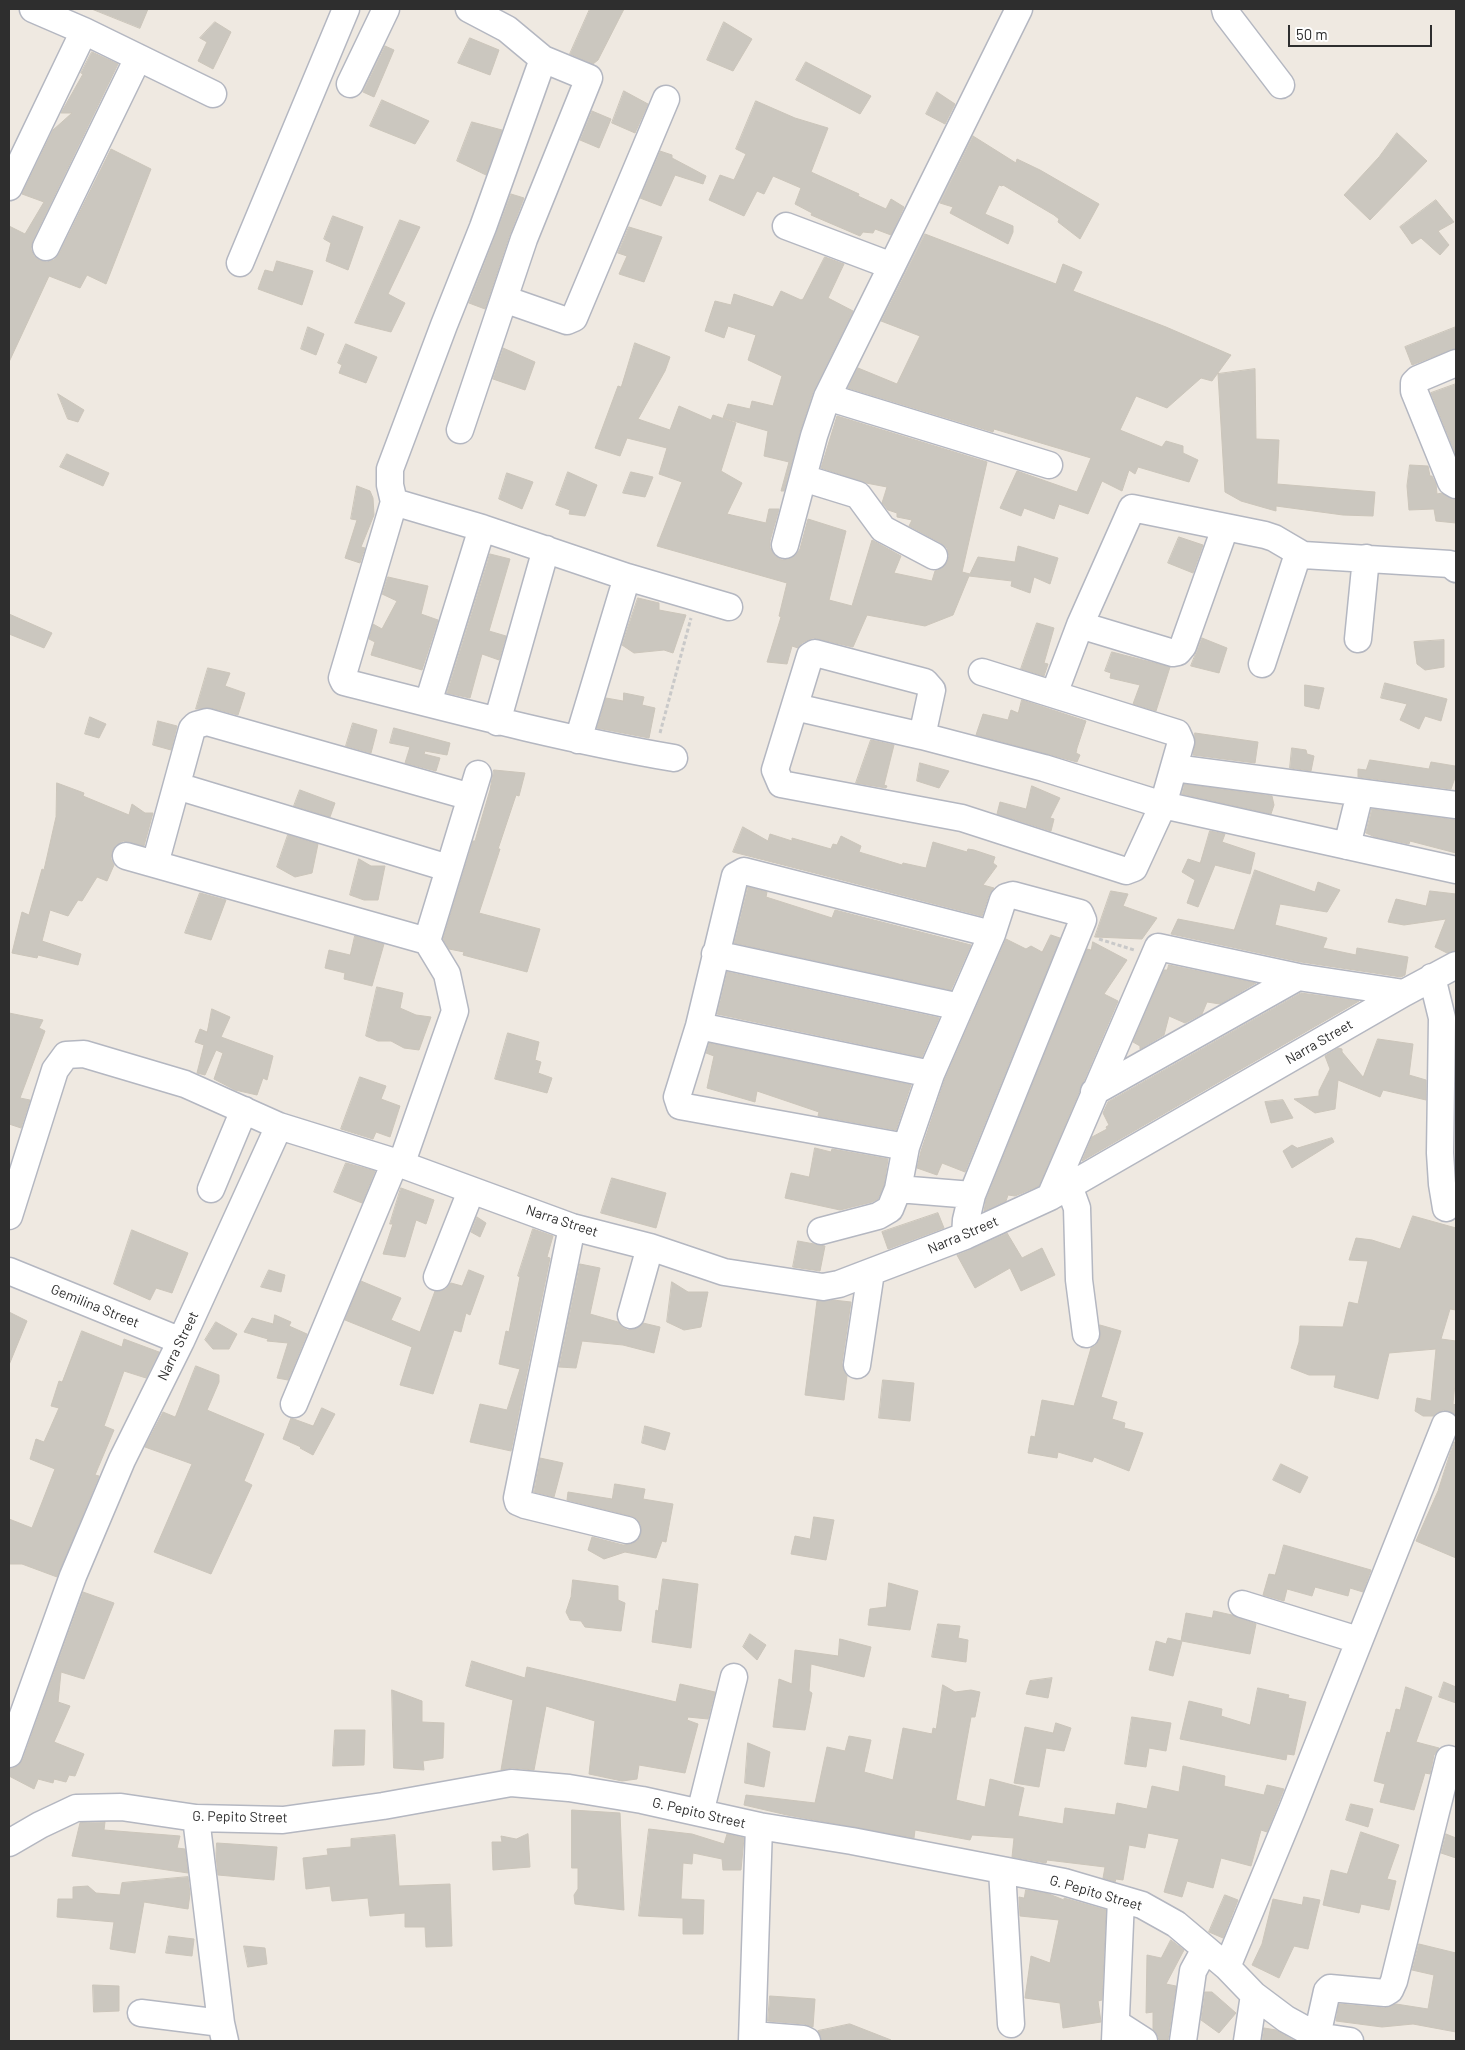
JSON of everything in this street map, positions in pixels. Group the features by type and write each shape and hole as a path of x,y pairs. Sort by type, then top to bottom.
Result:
{"street":[{"path":"33,9 84,30 213,94"},
{"path":"240,263 346,9"},
{"path":"350,84 386,9"},
{"path":"460,430 524,238 589,78 543,58 512,19 468,9"},
{"path":"785,545 802,478 827,397 1019,9"},
{"path":"1225,9 1226,13 1281,85"},
{"path":"9,187 84,30"},
{"path":"46,247 138,58"},
{"path":"543,58 483,228 390,469 390,485 394,502 342,678 344,682 497,722 664,757"},
{"path":"504,299 566,320 574,318 666,99"},
{"path":"786,226 892,266"},
{"path":"1456,363 1418,379 1414,383 1414,392 1451,482 1456,485"},
{"path":"827,397 1049,465"},
{"path":"802,478 858,495 883,528 934,556"},
{"path":"394,502 482,528 627,577 730,607"},
{"path":"1054,694 1080,625 1132,508 1274,538 1300,554 1450,564 1456,569"},
{"path":"428,703 482,528"},
{"path":"1080,625 1172,653 1178,652 1183,646 1225,528"},
{"path":"497,722 546,549"},
{"path":"1262,664 1296,560 1300,554"},
{"path":"1358,639 1366,558"},
{"path":"578,740 627,577"},
{"path":"922,736 932,690 925,682 815,653 810,656 775,770 781,784 962,818 1126,870 1131,870 1136,865 1163,805 1181,742 1177,733 982,672"},
{"path":"795,707 922,736 1044,768 1163,805 1456,870"},
{"path":"155,864 192,729 196,725 206,722 475,786 448,868 427,941"},
{"path":"1174,768 1456,805"},
{"path":"177,786 448,868"},
{"path":"1347,846 1360,793"},
{"path":"126,856 427,941 447,974 455,1011 398,1164 294,1404"},
{"path":"906,1147 680,1106 677,1097 700,1026 735,876 744,871 992,934"},
{"path":"821,1231 878,1216 890,1209 898,1189 906,1147 931,1074 992,934 1003,900 1013,895 1080,913 1083,920 972,1195 966,1220 965,1236"},
{"path":"1086,1334 1079,1280 1077,1208 1060,1191 1094,1092 1158,947 1298,977 1404,992"},
{"path":"716,954 960,1007"},
{"name":"Narra Street","path":"9,1754 72,1576 122,1460 181,1341 279,1126 398,1164 572,1226 650,1247 724,1272 823,1286 839,1284 965,1236 1060,1191 1404,992 1456,965"},
{"path":"1094,1092 1298,977"},
{"path":"1432,977 1442,1018 1440,1153 1446,1208"},
{"path":"700,1026 931,1074"},
{"path":"9,1216 55,1070 66,1055 84,1054 185,1084 279,1126"},
{"path":"211,1189 244,1110"},
{"path":"898,1189 972,1195"},
{"path":"437,1278 470,1191"},
{"path":"572,1226 517,1498 518,1502 525,1505 627,1530"},
{"path":"632,1315 650,1247"},
{"name":"Gemilina Street","path":"9,1271 181,1341"},
{"path":"857,1366 871,1272"},
{"path":"1227,1967 1445,1426"},
{"path":"1242,1604 1358,1640"},
{"path":"700,1813 734,1677"},
{"path":"1317,2036 1327,1991 1330,1988 1385,1993 1392,1986 1449,1759"},
{"name":"G. Pepito Street","path":"9,1843 40,1825 76,1808 121,1807 196,1818 283,1820 383,1806 511,1783 569,1788 642,1800 758,1826 852,1841 1064,1882 1142,1905 1176,1924 1227,1967 1254,1996 1286,2019 1317,2036 1345,2041"},
{"path":"141,2013 223,2032 196,1818"},
{"path":"758,1826 753,2038 803,2039 807,2041"},
{"path":"1002,1870 1011,2024"},
{"path":"1121,1899 1116,2032 1144,2041"},
{"path":"1183,2041 1193,1971 1205,1949"},
{"path":"1248,2041 1254,1996"}],"path":[{"path":"664,757 696,597"},
{"path":"1079,933 1154,955"}],"building":[{"path":"92,9 148,9 140,28"},
{"path":"590,9 624,9 598,60 593,64 570,54"},
{"path":"215,22 231,32 213,69 198,61 207,42 200,38"},
{"path":"724,22 752,39 733,71 707,60"},
{"path":"470,38 499,50 490,75 458,63"},
{"path":"385,46 394,50 374,97 363,92"},
{"path":"92,52 118,64 33,240 31,249 34,256 39,260 47,262 54,260 59,254 111,149 151,169 106,284 87,275 80,288 49,276 9,362 9,226 25,234 44,202 22,194 53,130 72,113 61,113 83,74 81,73"},
{"path":"806,62 871,96 860,114 796,80"},
{"path":"624,91 648,104 635,133 612,123"},
{"path":"937,92 955,104 945,124 926,114"},
{"path":"382,100 429,121 415,144 370,126"},
{"path":"756,101 795,118 828,128 811,172 859,194 858,196 886,209 891,199 904,207 891,235 875,229 873,233 863,232 860,236 811,215 812,213 795,204 801,188 773,176 764,194 757,191 744,216 709,200 720,175 734,180 746,154 736,149"},
{"path":"592,111 611,119 599,148 580,140"},
{"path":"472,122 502,130 486,175 457,161"},
{"path":"1397,133 1427,161 1370,220 1344,195 1379,157"},
{"path":"973,136 1016,163 1017,159 1040,170 1099,204 1080,239 1058,222 1059,219 1054,215 1003,185 999,185 985,214 1013,226 1013,232 1008,244 950,213 953,207 940,203"},
{"path":"660,151 672,155 672,158 706,176 703,184 675,175 661,206 640,198"},
{"path":"511,194 524,198 485,309 469,303"},
{"path":"1436,200 1454,222 1438,231 1449,245 1440,255 1421,238 1412,244 1400,227"},
{"path":"333,216 363,227 348,270 326,261 331,243 324,239"},
{"path":"400,220 420,227 388,294 405,303 391,332 355,323"},
{"path":"629,227 662,237 644,282 619,274 627,256 618,253"},
{"path":"925,234 1056,284 1063,264 1082,272 1073,291 1166,327 1231,355 1212,381 1201,378 1167,408 1136,396 1120,430 1162,447 1166,441 1183,446 1183,453 1198,460 1189,482 1138,467 1135,474 1129,470 1122,491 1102,481 1088,514 1059,504 1054,519 1024,508 1021,516 1000,508 1017,471 1077,492 1091,458 994,429 993,432 848,388 858,368 897,384 920,336 881,321"},
{"path":"825,257 844,264 828,298 853,311 813,392 784,491 781,491 789,462 764,456 768,431 723,418 728,404 750,409 752,401 773,406 782,376 748,360 756,335 728,326 724,338 705,331 715,301 731,305 734,294 773,307 781,291 801,300 803,299"},
{"path":"277,261 313,271 302,305 258,289 265,270 273,272"},
{"path":"308,327 324,334 316,355 301,349"},
{"path":"1456,327 1456,348 1412,365 1405,347"},
{"path":"635,343 670,357 665,371 638,419 670,430 679,406 711,420 713,415 736,423 721,471 742,483 727,514 766,523 769,509 779,509 770,541 770,548 775,556 782,560 796,555 800,549 808,519 846,531 829,600 852,606 872,540 901,556 894,573 932,581 935,571 947,563 949,556 947,548 941,543 909,526 912,520 897,517 897,513 888,510 882,503 887,487 866,483 821,468 837,416 987,462 962,572 970,574 978,557 1015,562 1018,546 1058,558 1050,584 1034,577 1030,593 1011,586 1012,581 969,576 953,615 925,626 867,615 853,647 813,638 802,643 798,648 792,646 787,664 767,662 781,617 779,616 787,583 657,546 682,482 659,474 667,448 627,438 620,456 595,448 618,386 621,387"},
{"path":"346,344 377,357 366,383 339,373 342,365 338,363"},
{"path":"503,348 535,362 525,390 493,379"},
{"path":"1255,369 1256,439 1279,440 1277,484 1375,492 1373,516 1343,515 1276,506 1276,511 1241,501 1225,492 1218,374"},
{"path":"1456,384 1456,455 1431,393"},
{"path":"58,394 84,410 78,422 68,419"},
{"path":"67,454 109,473 103,486 60,467"},
{"path":"1410,465 1428,466 1430,476 1432,476 1436,484 1437,494 1442,493 1456,500 1456,523 1436,521 1434,509 1409,510 1407,486"},
{"path":"568,472 597,485 585,516 569,514 570,510 556,505"},
{"path":"631,472 653,477 645,497 623,493"},
{"path":"507,473 533,482 522,509 499,499"},
{"path":"357,486 370,491 373,498 374,515 361,547 365,548 360,563 345,558 357,520 351,519"},
{"path":"1179,537 1203,545 1193,573 1168,563"},
{"path":"490,554 510,559 489,631 506,636 499,660 482,654 470,698 447,693"},
{"path":"388,577 428,586 421,614 438,620 422,670 371,655 375,642 369,639 373,624 382,629 397,601 382,594"},
{"path":"638,598 659,603 659,610 686,615 673,653 664,650 634,653 622,645"},
{"path":"9,614 52,633 44,648 9,634"},
{"path":"1037,623 1054,628 1044,663 1048,664 1044,676 1021,669"},
{"path":"1202,638 1227,648 1219,673 1191,666"},
{"path":"1444,640 1444,667 1425,670 1417,664 1414,642"},
{"path":"1112,652 1170,667 1156,711 1133,704 1140,685 1110,678 1111,673 1105,671"},
{"path":"208,668 230,673 225,686 245,693 238,715 211,708 196,709"},
{"path":"1385,683 1447,699 1441,721 1425,716 1419,729 1400,720 1407,704 1381,698"},
{"path":"1305,685 1324,688 1319,709 1305,706"},
{"path":"624,693 644,697 642,705 655,708 649,738 597,728 606,698 623,701"},
{"path":"1022,700 1086,721 1077,748 1076,753 1080,755 1077,762 976,735 983,714 1008,720 1011,710 1018,713"},
{"path":"90,717 106,724 99,738 85,734"},
{"path":"158,721 177,726 171,750 153,745"},
{"path":"353,723 377,730 371,753 346,746"},
{"path":"394,728 450,743 447,755 425,751 424,754 440,758 436,771 405,763 410,747 390,743"},
{"path":"1195,733 1258,742 1255,763 1193,755"},
{"path":"871,740 894,745 884,785 887,786 886,788 856,783"},
{"path":"1292,748 1306,750 1307,754 1314,756 1311,771 1290,768"},
{"path":"1370,760 1429,769 1431,762 1455,766 1456,775 1451,789 1358,777 1358,769 1366,770"},
{"path":"920,763 949,771 939,788 917,781"},
{"path":"494,770 525,773 519,796 516,795 498,849 500,849 479,913 540,929 527,972 463,955 464,952 449,949 443,939 473,841 475,841"},
{"path":"57,783 84,793 83,796 129,815 132,804 145,813 153,813 144,846 123,841 115,846 111,859 114,865 107,881 97,877 82,901 78,900 68,916 50,910 42,941 81,954 78,965 38,955 37,958 12,953 22,912 29,915 42,869 44,870 56,817"},
{"path":"1184,784 1272,796 1274,805 1271,814 1182,794"},
{"path":"1032,786 1060,798 1050,818 1054,819 1051,831 997,814 1000,802 1026,809"},
{"path":"300,790 335,803 330,817 294,806"},
{"path":"1372,809 1456,820 1456,853 1410,841 1409,844 1375,837 1366,833"},
{"path":"743,827 768,841 770,834 792,841 792,838 831,849 833,844 837,845 841,836 861,846 859,852 902,865 903,863 926,868 933,842 967,852 968,849 974,850 995,857 993,863 997,866 983,885 994,888 989,895 982,916 733,852"},
{"path":"1210,831 1225,834 1222,842 1255,853 1250,874 1215,865 1198,907 1187,903 1195,880 1182,872 1188,859 1200,863"},
{"path":"288,835 318,844 312,873 295,877 277,867"},
{"path":"359,859 371,866 385,866 378,900 364,900 350,895"},
{"path":"1255,870 1315,892 1318,882 1340,890 1327,912 1280,904 1275,925 1327,938 1323,948 1356,955 1357,948 1408,957 1405,975 1401,977 1301,962 1171,934 1178,919 1234,930"},
{"path":"748,887 767,892 766,897 832,918 835,910 971,945 951,990 734,943"},
{"path":"1111,891 1128,894 1123,906 1157,918 1142,939 1095,937"},
{"path":"1430,891 1456,894 1456,950 1447,953 1435,947 1446,919 1404,925 1388,922 1396,899 1426,906"},
{"path":"200,893 226,900 211,940 185,933"},
{"path":"1051,935 1060,938 965,1172 942,1163 937,1175 917,1168 945,1079 1006,939 1026,949 1031,946 1042,952"},
{"path":"355,936 384,944 372,986 344,979 345,973 325,968 329,950 350,955"},
{"path":"1093,942 1127,960 1104,994 1118,1001 1039,1186 1015,1196 1008,1195 1006,1201 984,1211 986,1200 1087,949 1091,950"},
{"path":"1169,965 1256,983 1220,1004 1207,1002 1202,1014 1185,1023 1169,1016 1164,1035 1140,1049 1140,1046 1133,1042 1164,970 1167,970"},
{"path":"727,972 939,1018 922,1057 717,1014"},
{"path":"377,987 403,993 400,1008 416,1015 431,1017 419,1050 404,1048 391,1041 378,1041 366,1036"},
{"path":"1301,993 1359,1001 1082,1161 1092,1137 1107,1129 1106,1127 1109,1125 1103,1113 1108,1102"},
{"path":"212,1009 230,1017 221,1037 273,1056 267,1080 263,1078 257,1095 235,1090 214,1079 223,1053 216,1050 205,1075 197,1073 204,1045 195,1042 200,1029 207,1032"},
{"path":"9,1013 43,1020 39,1028 45,1031 20,1098 30,1100 21,1128 9,1124"},
{"path":"508,1033 539,1042 535,1060 541,1062 538,1073 552,1078 547,1093 495,1079"},
{"path":"1378,1039 1413,1044 1409,1075 1426,1080 1426,1100 1383,1090 1380,1097 1338,1080 1335,1109 1315,1113 1294,1099 1319,1096 1319,1091 1330,1069 1325,1056 1338,1048 1342,1049 1342,1052 1363,1077"},
{"path":"709,1043 911,1085 896,1130 818,1116 819,1112 757,1091 755,1102 707,1088 714,1056 706,1053"},
{"path":"360,1077 386,1086 381,1099 400,1106 390,1137 376,1132 373,1139 341,1129"},
{"path":"1283,1100 1293,1118 1271,1123 1265,1102"},
{"path":"1332,1138 1334,1142 1292,1168 1283,1151 1292,1145 1297,1148"},
{"path":"815,1148 831,1152 832,1149 888,1159 884,1185 878,1199 840,1210 785,1198 791,1173 809,1177"},
{"path":"346,1163 375,1171 362,1203 334,1192"},
{"path":"612,1178 666,1193 656,1228 601,1213"},
{"path":"401,1188 434,1200 426,1224 416,1220 405,1257 383,1254 393,1224 390,1224"},
{"path":"938,1213 944,1228 888,1249 882,1232"},
{"path":"1413,1216 1456,1228 1456,1310 1450,1309 1441,1339 1456,1341 1456,1373 1453,1404 1456,1405 1456,1414 1443,1410 1434,1416 1423,1416 1415,1411 1417,1398 1431,1401 1436,1349 1389,1353 1378,1399 1334,1387 1336,1375 1309,1375 1291,1368 1299,1342 1300,1326 1343,1327 1349,1302 1358,1304 1368,1261 1349,1260 1356,1238 1372,1240 1400,1249"},
{"path":"477,1217 486,1223 480,1237 471,1232"},
{"path":"533,1229 553,1236 547,1257 550,1258 511,1451 470,1442 480,1404 507,1410 520,1369 499,1364 506,1331 509,1332 520,1277 518,1276"},
{"path":"132,1230 188,1253 172,1293 156,1288 150,1300 114,1284"},
{"path":"1007,1233 1022,1258 1042,1248 1055,1275 1021,1291 1010,1268 975,1288 957,1255"},
{"path":"798,1241 825,1246 820,1271 793,1267"},
{"path":"580,1264 600,1268 590,1314 618,1322 627,1330 635,1329 643,1323 660,1327 654,1353 623,1345 582,1341 576,1368 559,1367"},
{"path":"269,1270 285,1275 281,1292 261,1287"},
{"path":"469,1270 484,1276 470,1315 466,1313 461,1332 454,1330 433,1394 400,1385 412,1347 345,1320 361,1281 401,1298 391,1320 420,1332 435,1291 446,1289 451,1283 462,1286"},
{"path":"672,1282 688,1292 708,1292 701,1327 684,1330 667,1322"},
{"path":"817,1301 851,1302 842,1363 843,1370 847,1376 844,1400 805,1395"},
{"path":"9,1312 27,1321 9,1365"},
{"path":"275,1315 291,1322 289,1326 307,1334 288,1380 277,1378 288,1343 267,1341 268,1339 244,1332 252,1318 273,1324"},
{"path":"216,1322 237,1334 229,1349 213,1349 205,1340"},
{"path":"1100,1325 1121,1331 1101,1397 1117,1402 1112,1419 1125,1423 1124,1428 1143,1433 1129,1471 1094,1457 1092,1462 1058,1452 1057,1458 1028,1453 1031,1436 1035,1437 1042,1400 1074,1406 1091,1348 1100,1339"},
{"path":"82,1331 122,1347 124,1339 159,1352 146,1378 124,1371 104,1426 114,1430 95,1475 99,1476 57,1577 22,1564 9,1564 9,1519 32,1528 55,1469 30,1459 36,1439 44,1442 59,1408 51,1406 59,1381 62,1382"},
{"path":"196,1366 219,1375 219,1382 207,1410 264,1434 244,1481 252,1485 211,1574 154,1552 192,1464 145,1447 163,1412 175,1417"},
{"path":"883,1380 914,1383 910,1421 879,1418"},
{"path":"322,1408 335,1414 313,1455 283,1439 291,1418 313,1426"},
{"path":"645,1426 670,1433 665,1450 642,1443"},
{"path":"1454,1442 1456,1442 1456,1558 1416,1541 1438,1491"},
{"path":"540,1458 563,1463 554,1497 534,1492"},
{"path":"1281,1464 1308,1477 1300,1493 1273,1480"},
{"path":"615,1484 645,1489 643,1499 673,1504 666,1542 662,1541 656,1558 625,1552 604,1559 588,1550 592,1537 623,1545 637,1541 641,1534 641,1525 637,1519 631,1516 567,1500 568,1492 612,1499"},
{"path":"814,1517 834,1520 826,1560 791,1554 795,1536 810,1539"},
{"path":"1284,1545 1371,1570 1363,1592 1350,1588 1348,1596 1315,1587 1312,1596 1287,1589 1284,1601 1263,1595 1269,1574 1275,1575"},
{"path":"663,1579 698,1584 691,1648 652,1642 656,1610 658,1611"},
{"path":"573,1580 618,1586 618,1600 625,1603 621,1631 585,1627 581,1621 570,1620 566,1612 571,1597"},
{"path":"889,1583 918,1591 910,1630 868,1625 870,1609 886,1607"},
{"path":"83,1592 114,1603 84,1679 61,1672 58,1702 70,1706 54,1742 84,1754 75,1776 69,1775 66,1782 54,1779 53,1783 38,1779 34,1789 9,1776 9,1769 18,1766 23,1759"},
{"path":"1214,1611 1232,1615 1256,1624 1250,1654 1182,1641 1173,1676 1149,1670 1156,1641 1166,1644 1168,1638 1181,1641 1186,1613 1212,1618"},
{"path":"938,1624 960,1626 958,1638 968,1640 966,1662 932,1657"},
{"path":"750,1634 766,1645 757,1660 743,1647"},
{"path":"840,1639 871,1647 864,1677 811,1664 809,1691 812,1693 805,1730 773,1727 779,1679 792,1684 795,1650 838,1656"},
{"path":"472,1661 525,1678 527,1667 676,1702 680,1684 715,1692 708,1719 688,1717 687,1720 698,1724 685,1773 639,1765 637,1779 622,1781 589,1774 595,1721 546,1706 534,1770 512,1768 501,1770 513,1700 466,1686"},
{"path":"1052,1678 1048,1698 1026,1694 1030,1681"},
{"path":"1444,1682 1456,1687 1456,1703 1439,1697"},
{"path":"943,1685 955,1692 971,1690 980,1692 975,1717 971,1717 956,1800 985,1807 990,1779 1024,1788 1018,1816 1063,1824 1065,1808 1115,1815 1117,1803 1147,1809 1152,1786 1179,1792 1183,1766 1225,1776 1224,1786 1264,1795 1267,1785 1284,1789 1267,1832 1261,1830 1251,1866 1221,1858 1213,1888 1187,1881 1182,1897 1164,1892 1179,1839 1148,1833 1145,1848 1129,1845 1123,1880 1116,1879 1115,1882 1103,1878 1105,1867 1047,1860 1046,1863 1012,1857 1014,1838 972,1835 970,1840 915,1830 914,1838 787,1815 744,1805 746,1795 815,1803 827,1747 845,1751 849,1736 871,1740 864,1772 893,1780 903,1728 932,1734 933,1728 936,1729"},
{"path":"1406,1687 1432,1697 1416,1742 1439,1748 1434,1755 1430,1774 1425,1773 1414,1810 1380,1802 1385,1784 1374,1781 1387,1732 1390,1733 1396,1709 1400,1710"},
{"path":"1258,1688 1289,1695 1288,1698 1306,1702 1294,1755 1287,1754 1286,1760 1180,1739 1189,1701 1222,1709 1221,1716 1250,1725"},
{"path":"392,1690 422,1701 422,1722 444,1723 443,1758 423,1761 424,1770 394,1768"},
{"path":"1132,1717 1171,1723 1166,1751 1149,1748 1146,1767 1125,1764"},
{"path":"1056,1723 1071,1728 1064,1751 1046,1748 1039,1787 1014,1783 1025,1727 1053,1733"},
{"path":"335,1730 365,1730 364,1765 333,1766"},
{"path":"748,1743 770,1752 764,1787 745,1783"},
{"path":"1351,1804 1373,1809 1368,1827 1346,1820"},
{"path":"572,1810 620,1813 624,1910 575,1904 574,1895 578,1889 578,1868 572,1868"},
{"path":"105,1822 104,1830 180,1836 177,1848 185,1849 188,1873 72,1856 80,1823"},
{"path":"649,1829 692,1834 724,1844 727,1834 744,1838 741,1870 723,1870 722,1859 693,1853 692,1864 683,1863 681,1899 704,1900 703,1934 683,1934 683,1918 639,1916"},
{"path":"1361,1832 1399,1845 1387,1879 1396,1881 1389,1910 1361,1904 1359,1913 1323,1905 1331,1870 1347,1874"},
{"path":"528,1834 530,1867 493,1870 492,1842 502,1842 501,1836 516,1839"},
{"path":"1446,1834 1456,1838 1456,1858 1441,1853"},
{"path":"395,1835 399,1886 450,1884 452,1946 426,1947 425,1927 405,1927 405,1913 370,1916 368,1898 332,1901 330,1886 306,1889 303,1858 328,1855 327,1849 351,1847 351,1839"},
{"path":"217,1843 277,1847 274,1880 218,1875"},
{"path":"188,1877 190,1894 188,1909 144,1902 135,1953 110,1949 114,1922 57,1917 58,1899 73,1899 73,1887 88,1886 96,1893 120,1895 122,1883"},
{"path":"1026,1890 1049,1894 1064,1900 1064,1898 1106,1910 1102,2000 1098,2001 1101,2022 1063,2028 1060,2003 1025,1998 1031,1956 1050,1963 1059,1920 1020,1916 1019,1897 1024,1898"},
{"path":"1225,1895 1238,1900 1223,1938 1209,1932"},
{"path":"1304,1897 1320,1900 1308,1949 1294,1946 1279,1978 1252,1965 1262,1944 1273,1899 1302,1905"},
{"path":"169,1936 194,1939 192,1956 166,1953"},
{"path":"1171,1940 1184,1950 1166,1984 1176,1986 1168,2040 1159,2040 1153,2029 1153,2012 1146,2013 1147,1955 1161,1958"},
{"path":"1419,1944 1456,1953 1456,2032 1413,2024 1382,2027 1336,2021 1339,2004 1384,2008 1396,2004 1428,2009 1434,1975 1412,1970"},
{"path":"244,1946 265,1948 267,1964 248,1967"},
{"path":"93,1985 119,1986 119,2011 94,2012"},
{"path":"1205,1992 1212,1992 1236,2013 1219,2033 1201,2020"},
{"path":"770,1996 815,1999 813,2027 804,2024 768,2021"},
{"path":"850,2024 891,2041 822,2041 818,2031"},
{"path":"1264,2028 1276,2030 1295,2041 1262,2041"}]}
